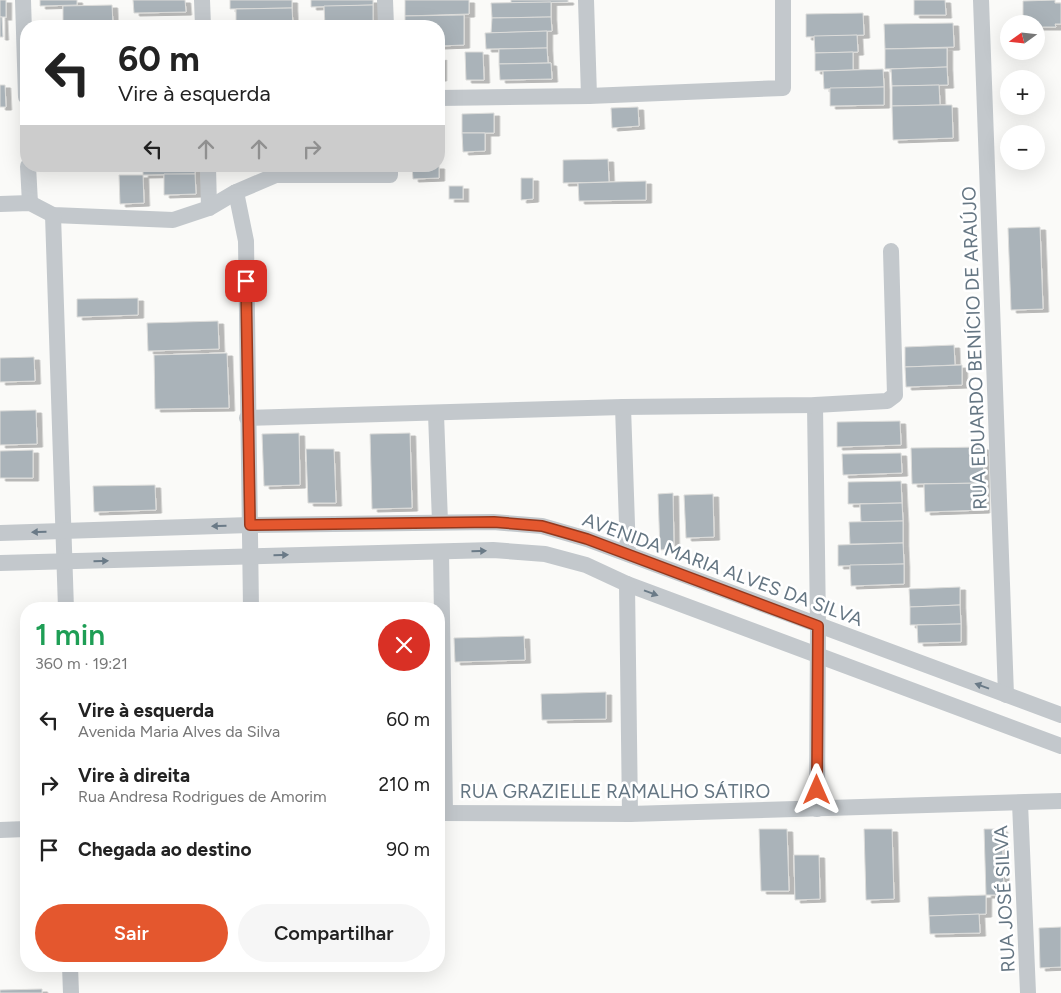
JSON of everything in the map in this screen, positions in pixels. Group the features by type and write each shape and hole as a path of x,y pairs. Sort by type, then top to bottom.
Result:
{"street":[{"path":"23,0 24,20"},
{"path":"202,0 203,20"},
{"path":"385,0 386,20"},
{"path":"586,0 589,96"},
{"path":"445,98 589,96 783,88 782,0"},
{"name":"RUA EDUARDO BENÍCIO DE ARAÚJO","path":"981,0 1006,695"},
{"path":"28,172 30,203"},
{"path":"208,172 209,208"},
{"path":"0,204 30,203 53,215 173,220 209,208 236,192 276,174 352,172"},
{"path":"236,192 246,241 247,418 252,602"},
{"path":"53,215 65,531 66,602"},
{"path":"247,418 436,414 623,407 815,405 887,401 895,395 891,251"},
{"path":"815,405 818,626 817,810"},
{"path":"623,407 628,554"},
{"path":"436,414 440,522"},
{"name":"AVENIDA MARIA ALVES DA SILVA","path":"0,533 250,525 440,522 494,522 542,526 628,554 1061,715"},
{"path":"0,563 493,550 544,554 586,565 627,584 1061,746"},
{"path":"440,552 440,602"},
{"path":"627,584 630,814"},
{"name":"RUA GRAZIELLE RAMALHO SÁTIRO","path":"445,812 630,814 817,810 1061,801"},
{"name":"RUA JOSÉ SILVA","path":"1020,803 1028,993"},
{"path":"0,830 20,828"},
{"path":"70,972 70,993"}],"building":[{"path":"0,0 6,0 6,17 0,17"},
{"path":"40,0 77,0 77,5 40,6"},
{"path":"133,0 185,0 186,12 134,13"},
{"path":"230,0 292,0 292,8 230,9"},
{"path":"311,0 373,0 373,5 311,7"},
{"path":"405,0 469,0 469,14 405,16"},
{"path":"511,0 568,0 568,2 511,3"},
{"path":"914,0 945,0 946,15 914,15"},
{"path":"1055,0 1055,3 1061,3 1061,24 1055,24 1056,27 1045,27 1045,15 1023,15 1023,1"},
{"path":"551,2 551,17 492,18 491,3"},
{"path":"112,5 113,20 63,20 63,6"},
{"path":"373,5 373,20 325,20 324,6"},
{"path":"292,8 293,20 236,20 236,9"},
{"path":"863,13 864,35 806,37 806,14"},
{"path":"464,15 464,45 445,46 445,20 405,20 405,16"},
{"path":"0,17 2,17 3,37 0,37"},
{"path":"551,17 552,31 491,33 492,18"},
{"path":"953,23 954,47 885,49 884,24"},
{"path":"547,31 547,48 486,49 485,33"},
{"path":"857,35 858,52 815,53 814,36"},
{"path":"547,48 548,63 499,64 499,49"},
{"path":"947,48 947,67 885,69 885,49"},
{"path":"465,52 483,52 484,80 466,80"},
{"path":"853,52 853,70 815,71 815,53"},
{"path":"551,63 552,79 500,80 499,64"},
{"path":"947,67 948,85 892,86 891,69"},
{"path":"883,69 884,87 824,89 823,71"},
{"path":"0,85 5,85 6,107 0,107"},
{"path":"939,85 940,105 892,106 892,86"},
{"path":"884,87 884,105 830,106 830,88"},
{"path":"952,105 953,138 893,140 892,106"},
{"path":"638,107 639,126 612,128 611,108"},
{"path":"494,113 494,133 462,133 462,114"},
{"path":"462,133 485,133 485,151 463,152"},
{"path":"608,159 609,182 563,183 563,160"},
{"path":"143,172 195,172 195,174 143,175"},
{"path":"412,172 439,172 439,178 413,179"},
{"path":"164,174 195,174 196,194 164,195"},
{"path":"119,175 143,175 144,203 120,204"},
{"path":"521,178 533,178 533,199 521,200"},
{"path":"646,181 646,200 579,201 578,183"},
{"path":"449,186 463,186 463,199 449,199"},
{"path":"1040,227 1043,309 1011,310 1008,228"},
{"path":"138,298 138,315 77,317 77,299"},
{"path":"218,321 219,349 148,351 147,323"},
{"path":"954,345 955,365 905,367 905,347"},
{"path":"227,353 229,408 155,409 154,355"},
{"path":"34,357 35,381 0,382 0,358"},
{"path":"962,365 962,385 906,387 905,367"},
{"path":"36,410 37,444 0,445 0,411"},
{"path":"900,421 901,445 837,447 837,422"},
{"path":"299,433 300,485 264,486 262,434"},
{"path":"410,433 412,508 372,509 370,434"},
{"path":"983,447 984,483 912,484 911,448"},
{"path":"306,449 334,449 336,503 308,503"},
{"path":"33,450 33,478 0,478 0,451"},
{"path":"901,453 902,473 843,475 842,454"},
{"path":"901,481 902,503 848,504 848,482"},
{"path":"984,483 984,510 925,512 924,484"},
{"path":"155,485 156,510 94,512 93,486"},
{"path":"673,493 674,549 660,550 658,494"},
{"path":"713,494 714,537 686,538 684,495"},
{"path":"902,503 903,521 861,522 860,504"},
{"path":"903,521 903,543 850,544 849,522"},
{"path":"903,543 904,564 838,566 838,545"},
{"path":"904,564 904,584 851,586 850,565"},
{"path":"960,587 960,605 910,607 909,589"},
{"path":"960,605 961,624 910,625 910,607"},
{"path":"961,624 961,642 918,643 917,625"},
{"path":"524,636 525,660 455,662 454,638"},
{"path":"606,692 606,719 542,720 541,694"},
{"path":"759,829 787,829 789,891 761,891"},
{"path":"864,829 892,829 894,899 866,900"},
{"path":"984,829 1002,829 1004,895 986,895"},
{"path":"794,855 819,855 820,899 795,900"},
{"path":"986,895 986,914 929,916 928,897"},
{"path":"979,914 980,933 930,934 929,916"},
{"path":"1061,927 1061,967 1040,968 1039,928"},
{"path":"42,989 42,993 0,993 0,990"}],"route":[{"path":"246,281 250,525 494,522 542,526 587,539 818,626 817,790"}]}
